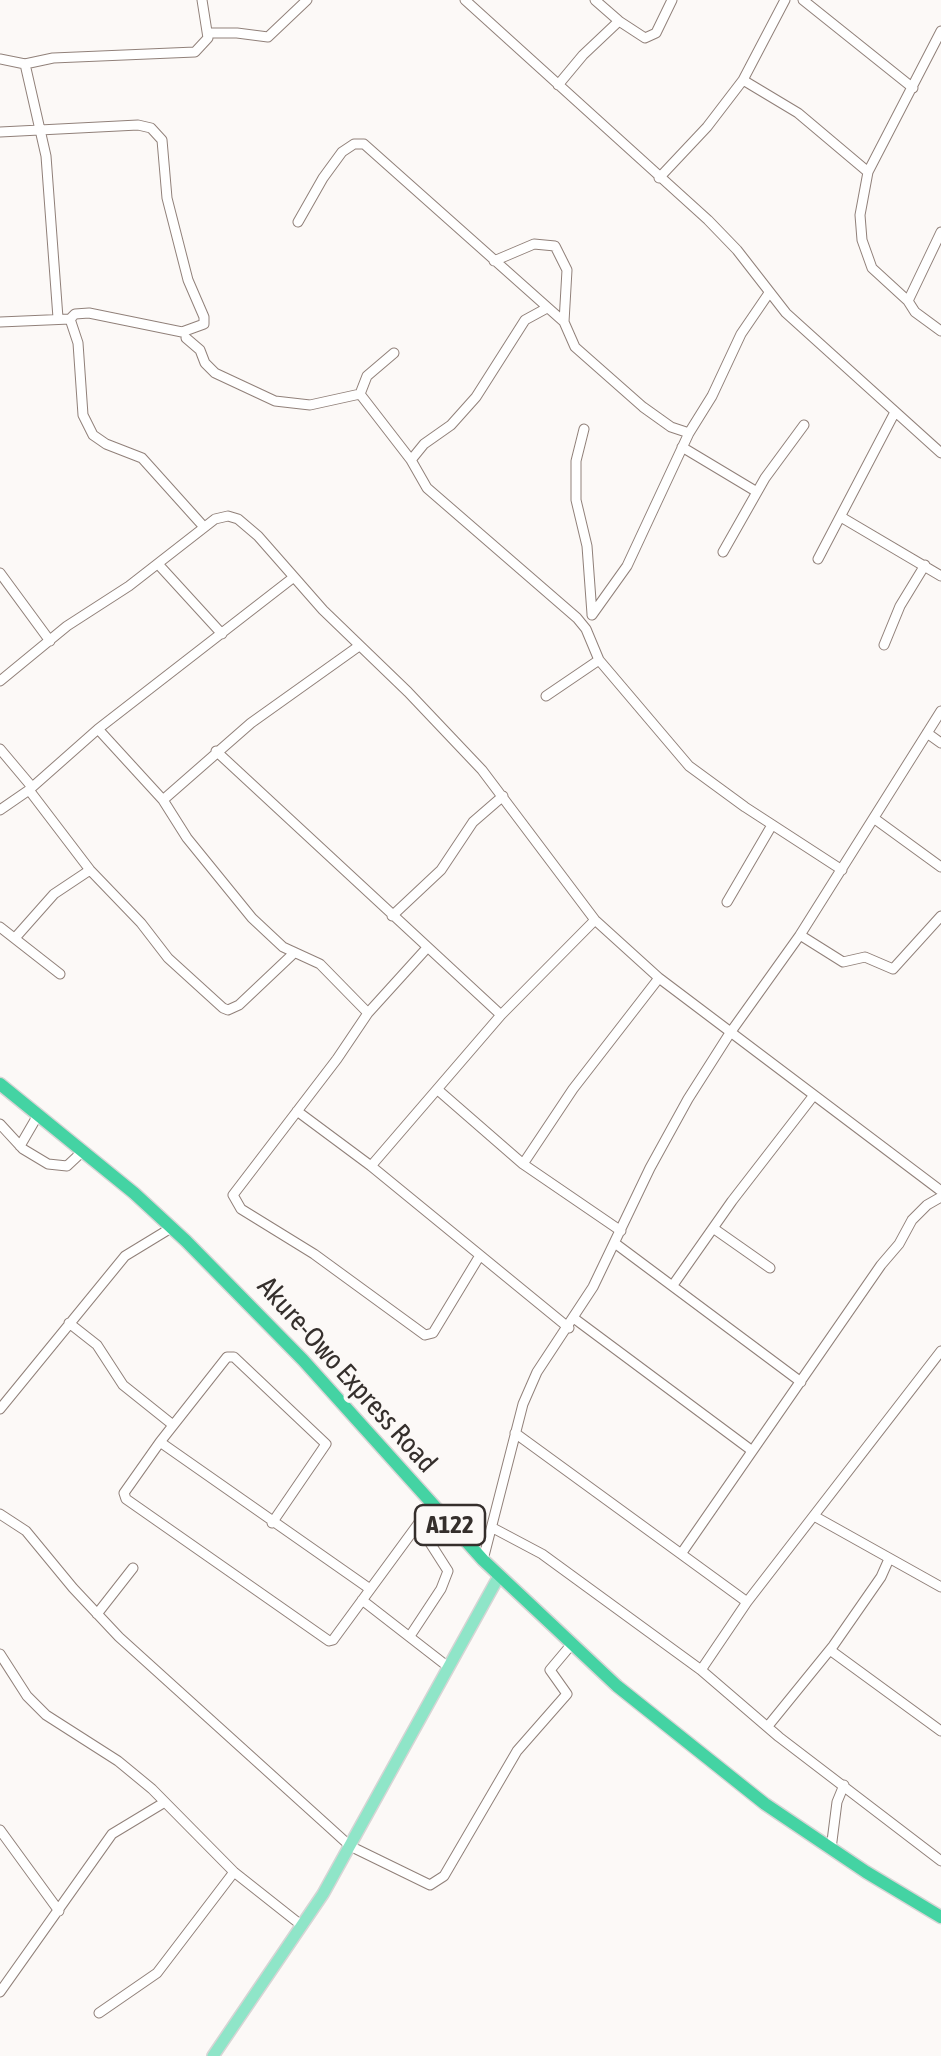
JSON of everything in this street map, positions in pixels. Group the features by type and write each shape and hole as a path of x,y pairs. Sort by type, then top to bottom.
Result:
{"highway":[{"name":"Akure-Owo Express Road","path":"0,1084 171,1228 303,1360 483,1560 571,1645 684,1742 831,1849 941,1918"}],"main road":[{"path":"213,2056 350,1846 499,1576"}],"street":[{"path":"0,59 25,64 54,58 195,52 205,45 208,33 202,0"},
{"path":"208,33 237,32 268,38 306,0"},
{"path":"465,0 722,234 769,294 941,454"},
{"path":"595,0 638,35 651,38 672,0"},
{"path":"659,178 743,80 785,0"},
{"path":"803,0 913,88"},
{"path":"558,86 619,21"},
{"path":"941,31 868,172 860,215 866,257 883,280 941,332"},
{"path":"25,64 46,156 58,318"},
{"path":"743,80 798,113 868,172"},
{"path":"0,132 138,125 158,134 165,150 167,198 204,324 182,332 89,313 75,314 70,319 0,322"},
{"path":"298,222 342,152 354,144 364,144 564,322 575,347 608,378 671,426 689,433"},
{"path":"908,302 941,232"},
{"path":"494,261 534,244 556,246 569,280 564,322"},
{"path":"586,629 628,566 689,433 712,396 741,334 769,294"},
{"path":"411,460 476,397 526,320 547,308"},
{"path":"70,319 78,343 83,415 93,435 142,458 204,527"},
{"path":"186,338 200,350 205,364 215,373 275,401 310,405 360,394"},
{"path":"360,394 367,376 394,353"},
{"path":"360,394 411,460 427,488 556,598 586,629 599,660 690,766 772,826 842,870"},
{"path":"818,558 895,412"},
{"path":"724,552 757,492 804,424"},
{"path":"584,429 576,461 576,500 587,546 592,615"},
{"path":"682,447 757,492"},
{"path":"0,682 204,527 222,516 238,519 446,730 503,796 595,920 659,978 941,1194 912,1220 900,1244 881,1265 681,1554"},
{"path":"841,517 941,576"},
{"path":"158,564 222,634"},
{"path":"884,644 924,565"},
{"path":"0,573 50,641"},
{"path":"0,810 294,577"},
{"path":"163,800 216,751 359,646"},
{"path":"546,696 599,660"},
{"path":"483,1560 516,1433 537,1372 572,1323 616,1244 678,1116 730,1033 800,936 941,711"},
{"path":"98,729 163,800 187,838 252,918 294,954 320,964 368,1014"},
{"path":"926,732 941,743"},
{"path":"0,748 90,870 168,958 223,1008 240,1005 294,954"},
{"path":"216,751 501,1015"},
{"path":"392,916 441,870 473,822 503,796"},
{"path":"875,820 941,867"},
{"path":"727,902 772,826"},
{"path":"15,938 54,894 90,870"},
{"path":"800,936 844,962 864,957 893,968 941,916"},
{"path":"371,1166 501,1015 595,920"},
{"path":"0,926 60,974"},
{"path":"426,949 368,1014 236,1189 234,1202 314,1254 425,1335 433,1333 479,1257"},
{"path":"523,1164 573,1090 659,978"},
{"path":"438,1090 523,1164 621,1231"},
{"path":"673,1285 814,1095"},
{"path":"297,1112 371,1166 479,1257 751,1450"},
{"path":"20,1146 38,1115"},
{"path":"1,1127 33,1157 62,1167 72,1164 83,1151"},
{"path":"0,1410 131,1250 171,1228"},
{"path":"713,1228 770,1268"},
{"path":"616,1244 801,1382"},
{"path":"70,1323 97,1345 123,1385 174,1425"},
{"path":"701,1670 747,1602 941,1351"},
{"path":"272,1523 325,1447 325,1440 234,1357 227,1358 124,1493 324,1640 333,1640 432,1505"},
{"path":"516,1433 747,1602"},
{"path":"160,1442 370,1589"},
{"path":"0,1514 26,1531 97,1614 193,1706 350,1846 424,1884 439,1882 516,1751 566,1694 550,1670 571,1645"},
{"path":"814,1516 941,1587"},
{"path":"410,1636 441,1590 448,1571 418,1524"},
{"path":"493,1528 542,1554 701,1670 941,1861"},
{"path":"768,1726 830,1650 882,1578 889,1560"},
{"path":"97,1614 133,1568"},
{"path":"362,1600 447,1666"},
{"path":"830,1650 941,1730"},
{"path":"0,1654 27,1696 46,1716 99,1747 165,1802 234,1872 301,1925"},
{"path":"831,1849 837,1802 844,1785"},
{"path":"0,1992 112,1834 165,1802"},
{"path":"0,1830 60,1911"},
{"path":"100,2013 157,1973 234,1872"}]}
